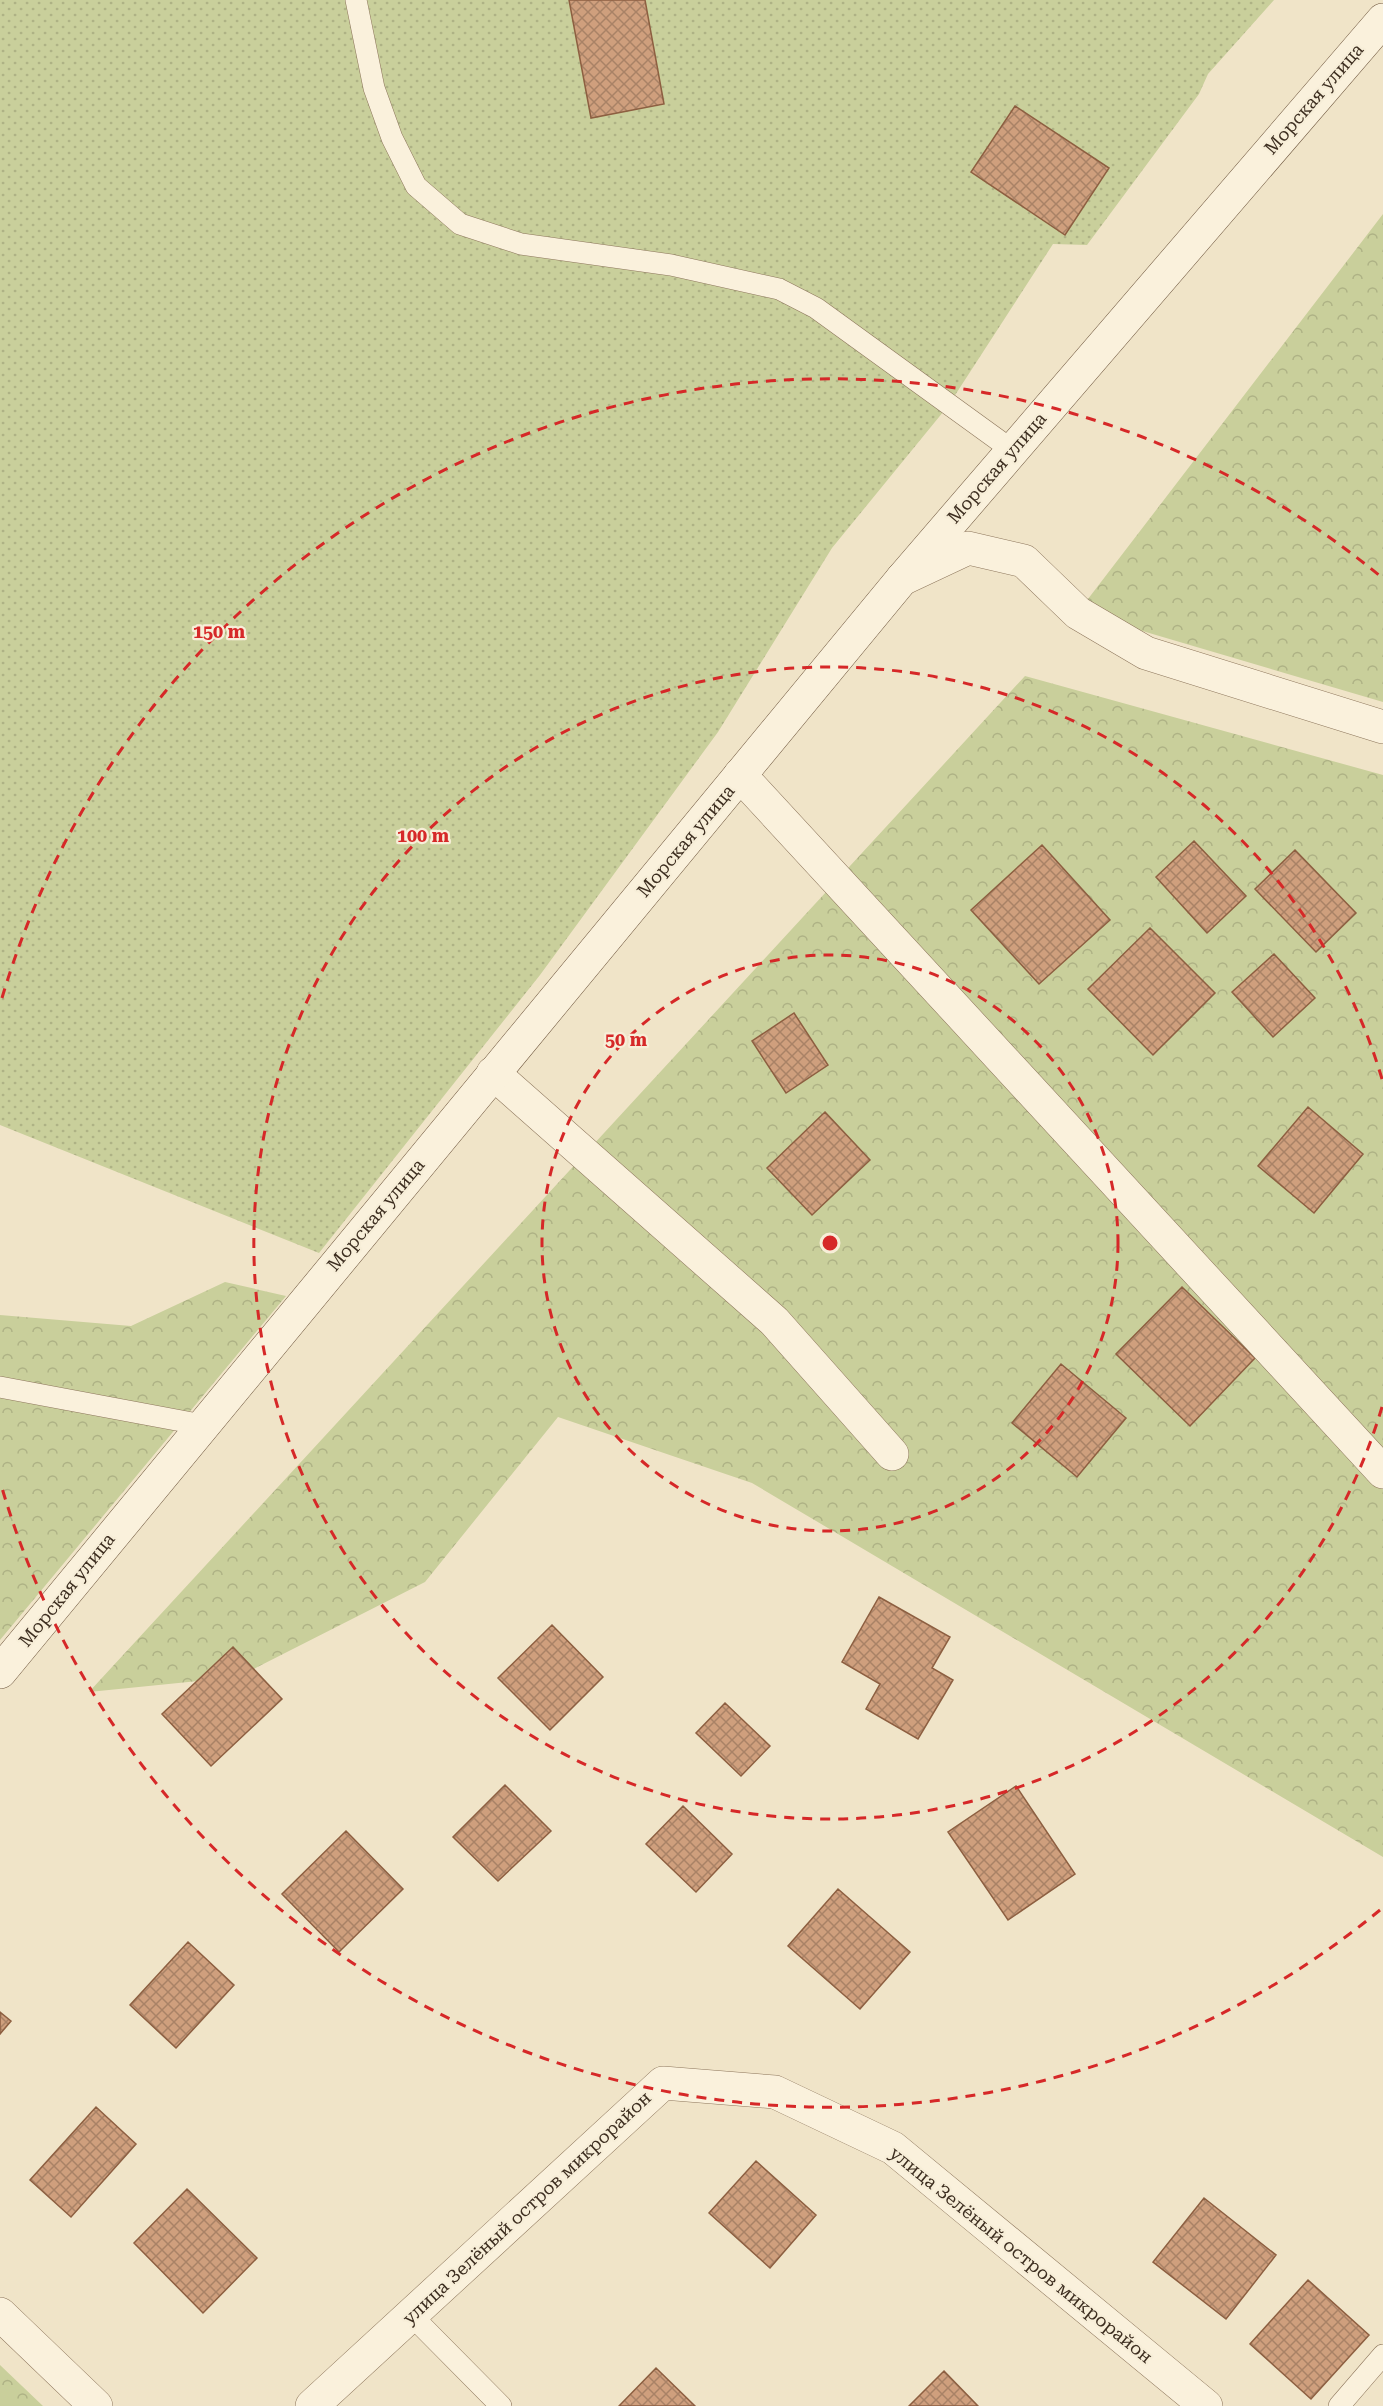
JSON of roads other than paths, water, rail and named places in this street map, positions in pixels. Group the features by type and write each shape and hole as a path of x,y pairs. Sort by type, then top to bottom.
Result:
{"street":[{"name":"Морская улица","path":"0,1672 902,579 1383,20"},
{"path":"902,579 968,548 1024,561 1078,613 1146,653 1383,728"},
{"path":"740,775 1383,1472"},
{"path":"493,1073 774,1321 892,1454"},
{"name":"улица Зелёный остров микрорайон","path":"312,2406 663,2083 775,2092 893,2148 1206,2406"},
{"path":"0,2314 96,2406"}],"lane":[{"path":"356,0 374,88 392,138 416,186 460,224 521,244 671,265 779,289 816,308 1012,450"},
{"path":"0,1387 203,1425"},
{"path":"411,2315 501,2406"},
{"path":"1339,2406 1383,2355"}]}
